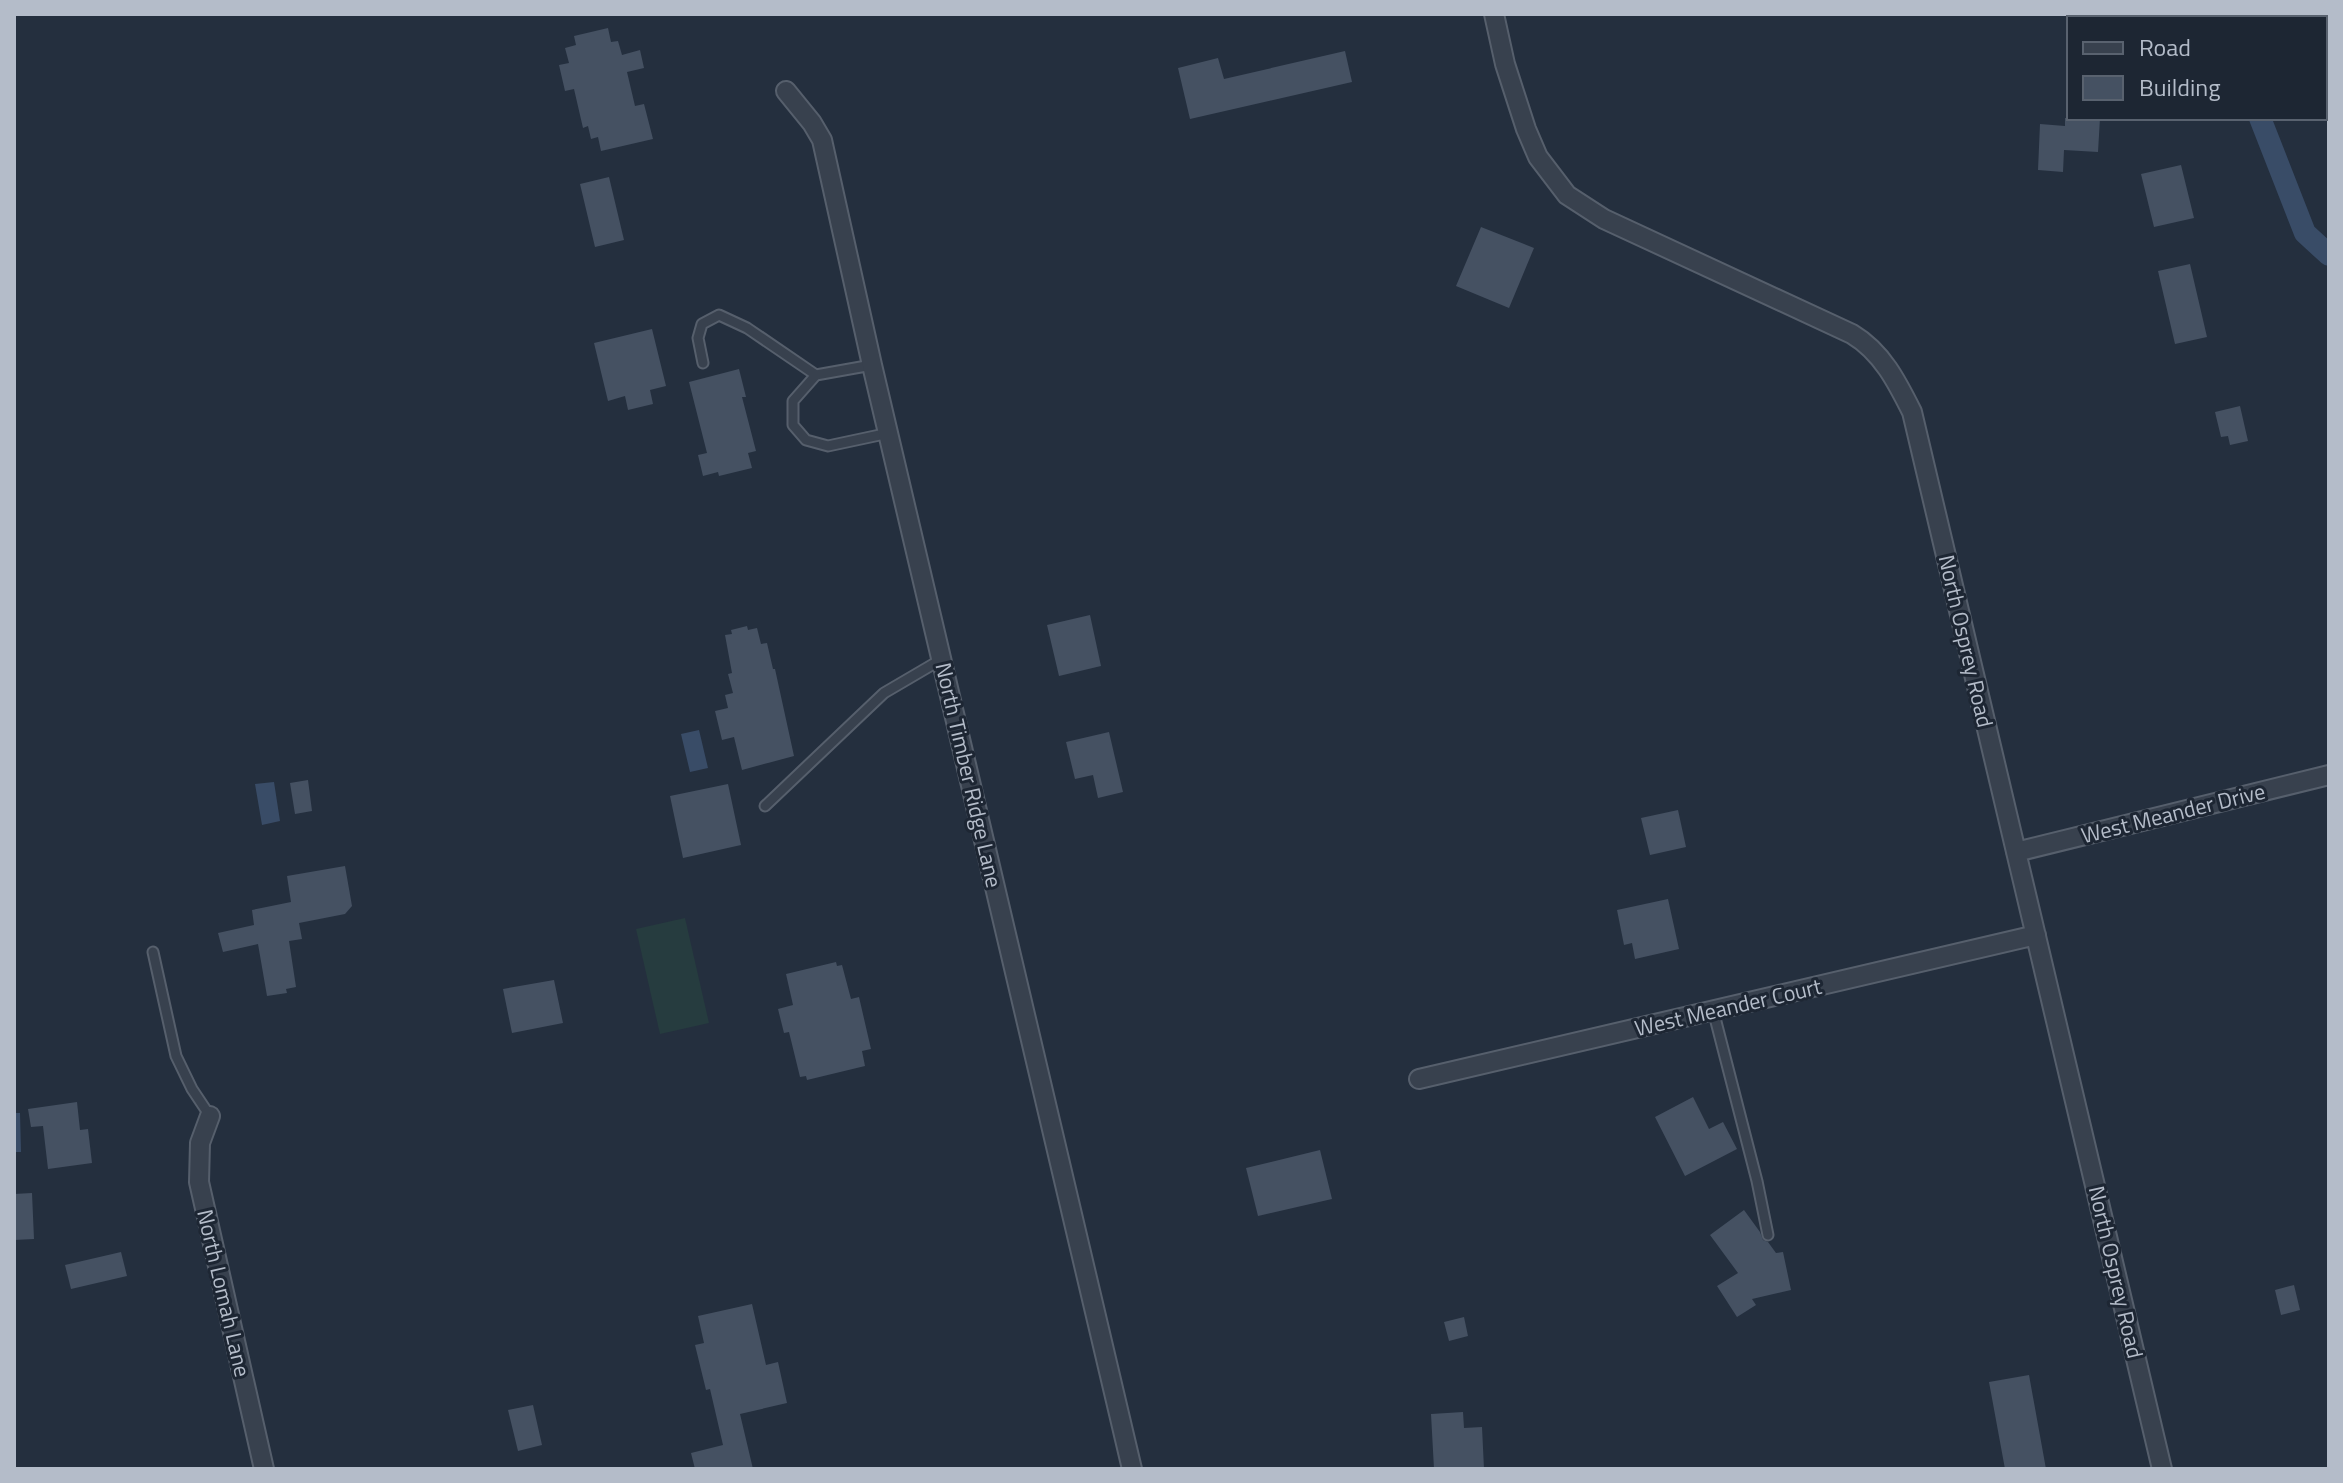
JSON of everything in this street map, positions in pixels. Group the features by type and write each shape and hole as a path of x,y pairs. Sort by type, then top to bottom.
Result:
{"street":[{"name":"North Osprey Road","path":"1494,14 1505,64 1526,129 1538,157 1567,195 1604,219 1865,342 1894,375 1912,412 2162,1469"},
{"name":"North Timber Ridge Lane","path":"786,91 822,140 872,365 1132,1469"},
{"name":"West Meander Drive","path":"2016,852 2329,775"},
{"name":"West Meander Court","path":"1419,1079 2036,935"},
{"name":"North Lomah Lane","path":"210,1116 200,1143 199,1182 264,1469"}],"lane":[{"path":"703,363 698,338 702,324 719,315 747,328 816,375"},
{"path":"872,365 816,375 793,401 793,425 806,440 828,446 889,433"},
{"path":"765,806 884,693 942,659"},
{"path":"153,952 176,1056 210,1116"},
{"path":"1713,1010 1768,1235"}],"green space":[{"path":"685,918 709,1023 660,1034 636,929"}],"water":[{"path":"699,730 708,768 690,772 681,734"},
{"path":"274,782 280,821 262,825 255,784"},
{"path":"14,1113 20,1113 21,1152 14,1152"}],"building":[{"path":"608,28 611,42 618,41 622,55 640,50 644,68 627,72 635,106 644,104 653,139 601,151 598,137 591,139 588,126 583,128 574,89 565,91 559,65 569,63 565,48 576,45 574,36"},
{"path":"1345,51 1352,82 1190,119 1178,68 1218,58 1224,79"},
{"path":"2065,118 2100,120 2098,152 2064,150 2063,172 2038,170 2040,124 2065,126"},
{"path":"2181,165 2194,218 2154,227 2141,174"},
{"path":"609,177 624,240 595,247 580,184"},
{"path":"1481,227 1534,248 1509,308 1456,286"},
{"path":"2190,264 2207,337 2175,344 2158,271"},
{"path":"652,329 666,386 650,390 653,404 628,410 625,396 608,401 594,343"},
{"path":"739,369 746,397 742,397 756,451 748,453 752,468 719,476 718,472 703,476 698,455 707,453 689,382"},
{"path":"2240,406 2248,441 2230,445 2228,436 2221,437 2215,412"},
{"path":"1090,615 1101,666 1059,676 1047,625"},
{"path":"747,626 748,630 757,628 761,644 767,643 794,756 742,770 734,737 722,740 715,711 728,708 725,695 733,693 725,635"},
{"path":"1109,732 1123,792 1098,798 1093,775 1075,779 1066,742"},
{"path":"308,780 312,811 295,814 290,783"},
{"path":"728,784 741,845 683,858 670,796"},
{"path":"1678,810 1686,847 1650,855 1641,818"},
{"path":"345,866 352,906 345,914 299,923 302,939 289,941 296,987 286,989 287,993 267,996 258,944 223,952 218,933 254,925 252,910 291,902 287,876"},
{"path":"1668,899 1679,949 1635,959 1632,943 1624,945 1617,910"},
{"path":"836,962 837,966 842,965 851,999 859,997 871,1049 862,1051 865,1066 807,1080 806,1076 800,1077 789,1032 784,1033 778,1009 793,1005 786,974"},
{"path":"554,980 563,1023 512,1033 503,989"},
{"path":"1693,1097 1709,1129 1723,1122 1737,1149 1685,1176 1655,1117"},
{"path":"77,1102 80,1130 88,1129 92,1163 48,1169 43,1126 31,1127 28,1109"},
{"path":"1320,1150 1332,1199 1258,1216 1246,1168"},
{"path":"32,1193 34,1239 14,1240 14,1194"},
{"path":"1744,1210 1763,1240 1776,1253 1783,1252 1791,1290 1752,1299 1756,1305 1737,1317 1717,1286 1738,1273 1710,1235"},
{"path":"121,1252 127,1276 71,1289 65,1265"},
{"path":"2294,1285 2300,1310 2281,1315 2275,1290"},
{"path":"752,1304 766,1365 778,1362 787,1403 740,1414 753,1469 695,1469 691,1453 723,1445 710,1389 706,1390 695,1345 704,1343 698,1316"},
{"path":"1464,1317 1468,1336 1449,1341 1444,1322"},
{"path":"2029,1375 2046,1469 2005,1469 1989,1382"},
{"path":"533,1405 542,1445 518,1451 508,1410"},
{"path":"1463,1412 1464,1428 1482,1427 1484,1469 1434,1469 1431,1414"}],"waterway":[{"path":"2261,120 2305,233 2329,255"}]}
